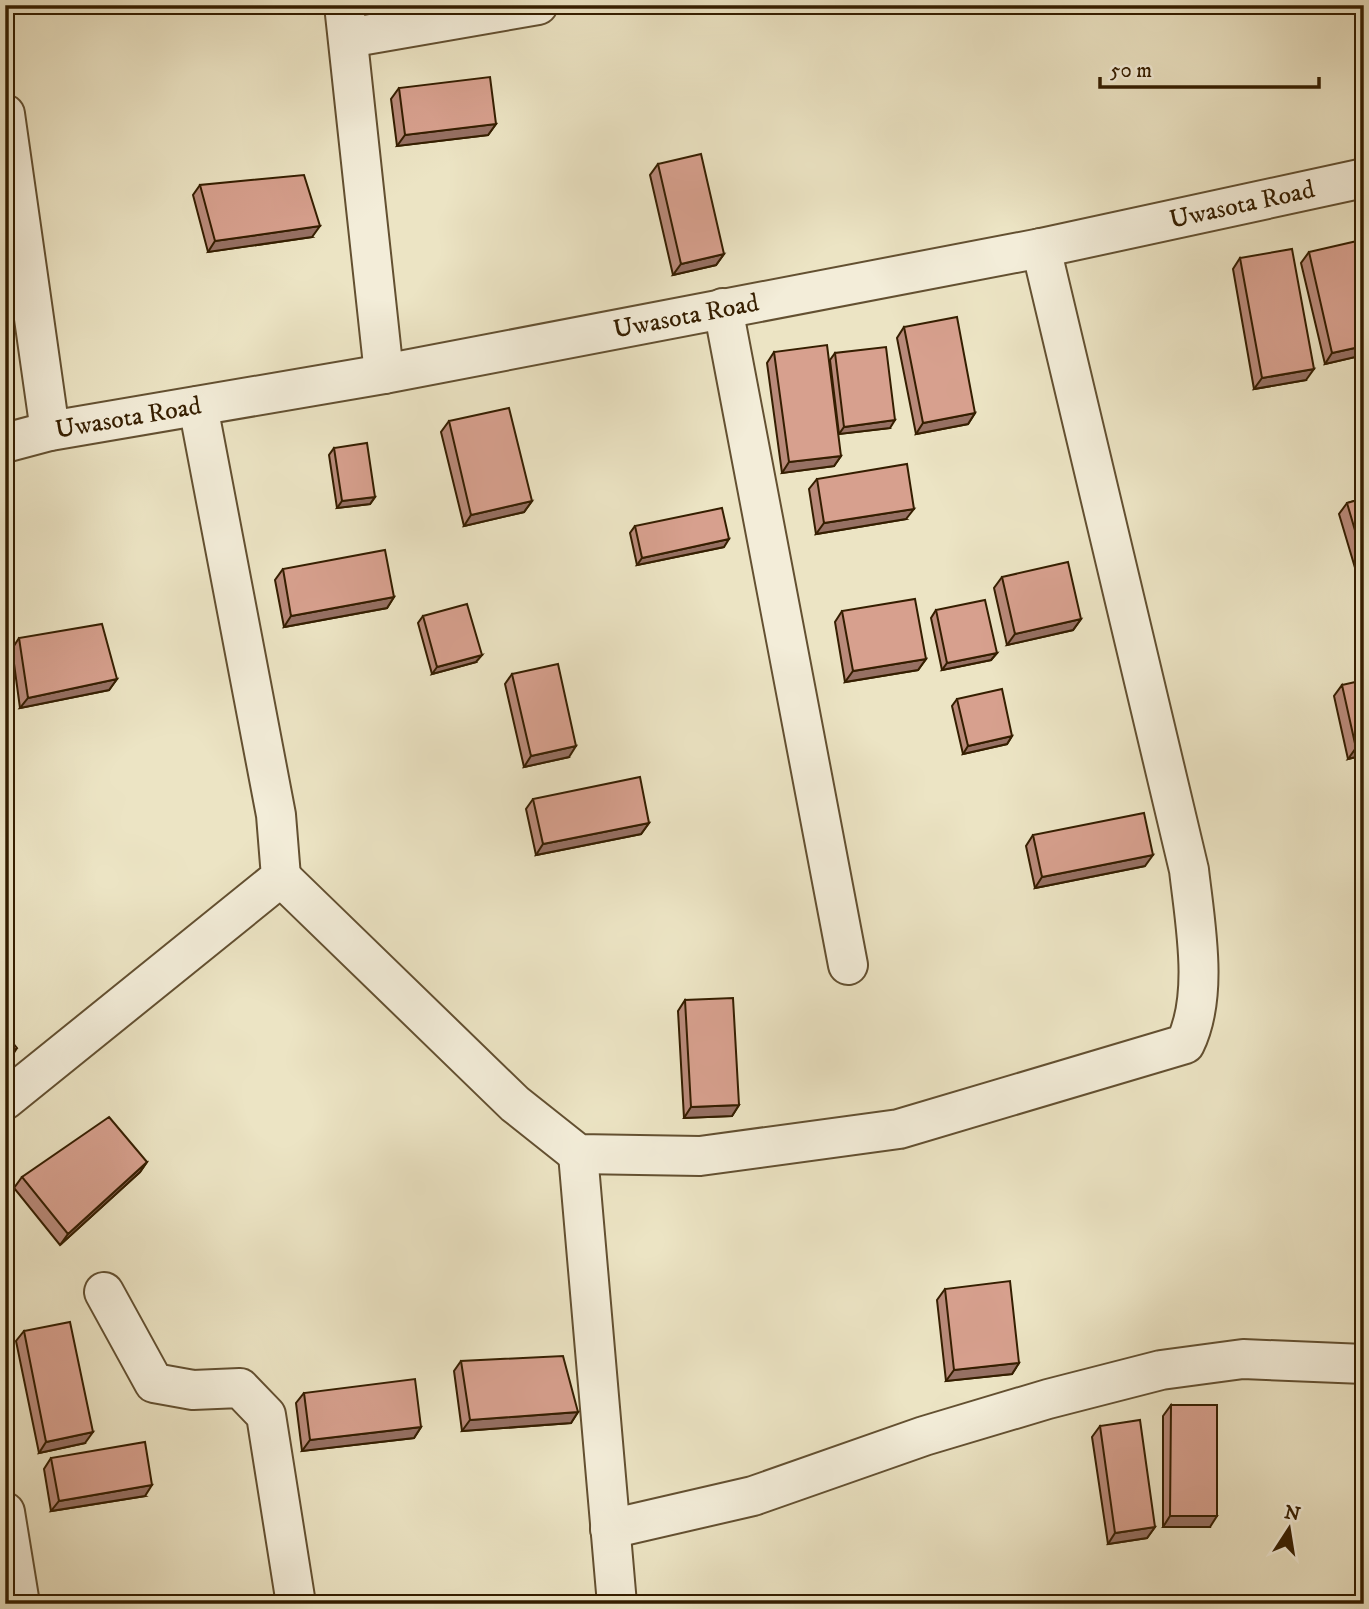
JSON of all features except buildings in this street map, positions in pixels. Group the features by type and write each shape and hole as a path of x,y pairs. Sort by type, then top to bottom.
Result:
{"street":[{"path":"384,374 346,22 538,5"},
{"path":"5,114 50,431"},
{"name":"Uwasota Road","path":"5,443 50,431 384,374 1041,248 1364,178"},
{"path":"198,406 276,815 281,877 515,1104 578,1154 700,1156 899,1129 1185,1044 1192,1028 1199,960 1189,870 1041,248"},
{"path":"723,308 848,965"},
{"path":"5,1100 281,877"},
{"path":"578,1154 617,1604"},
{"path":"104,1292 154,1383 193,1390 240,1388 266,1415 296,1604"},
{"path":"610,1529 753,1496 924,1436 1048,1399 1161,1370 1244,1359 1364,1364"},
{"path":"5,1512 20,1604"}]}
